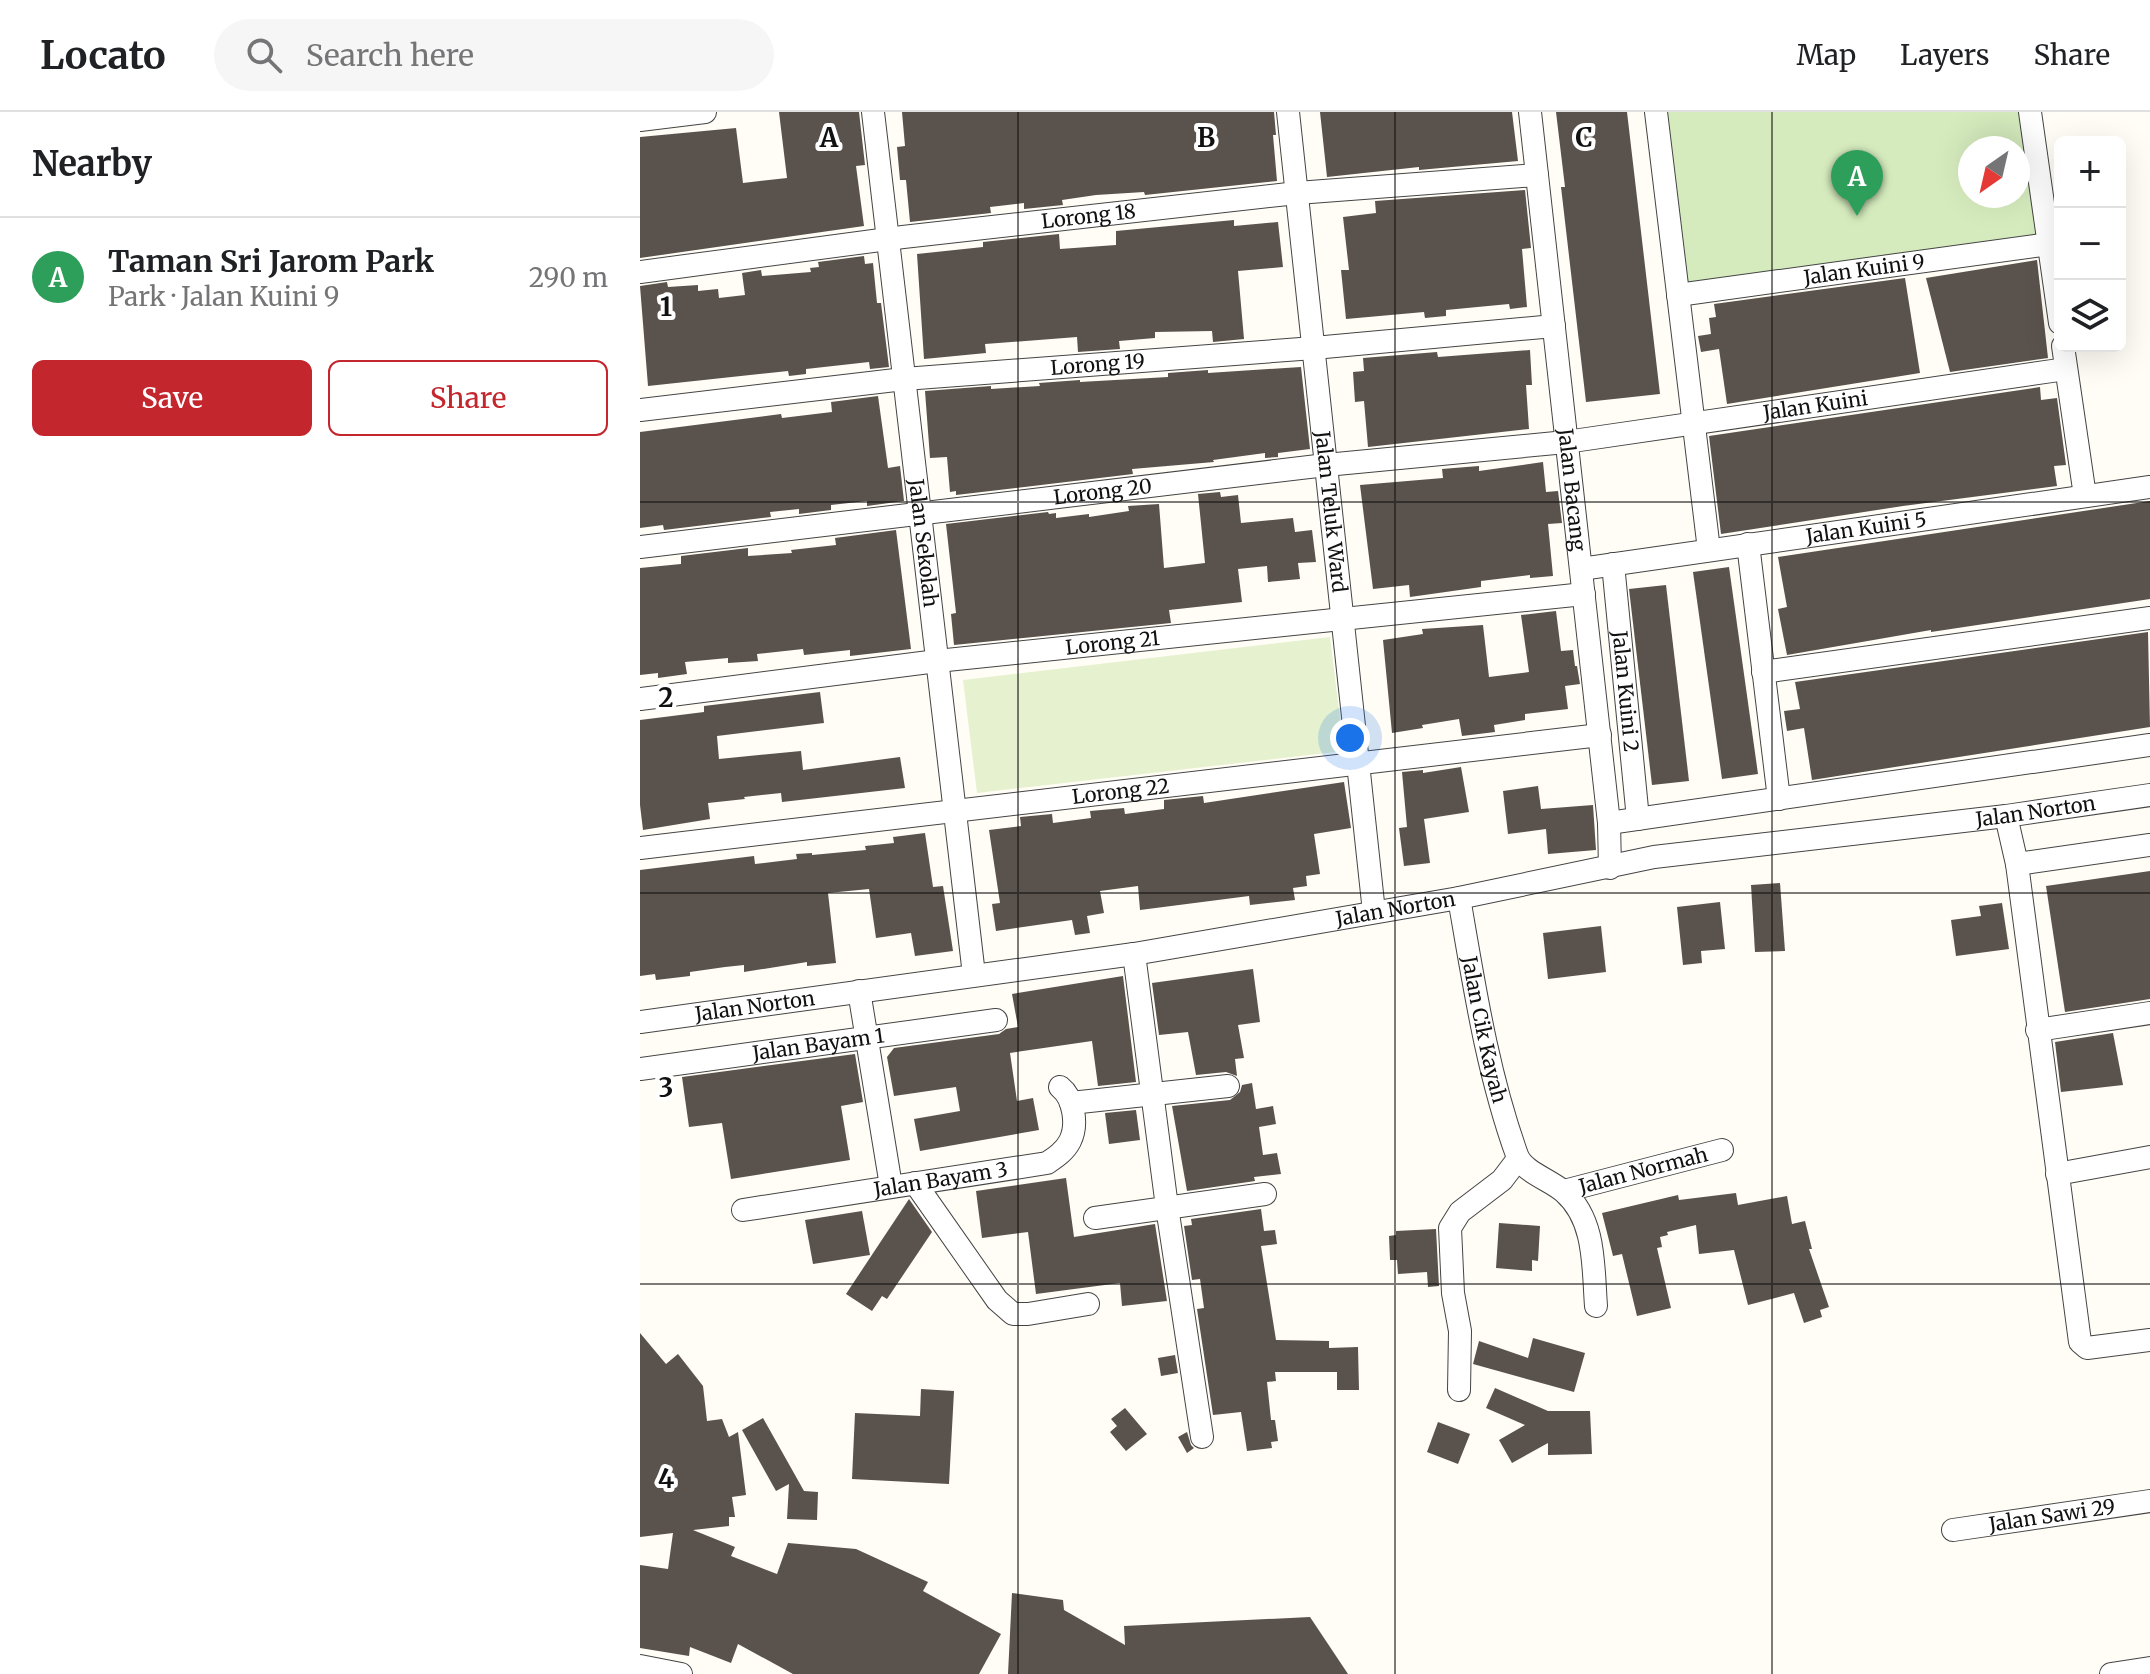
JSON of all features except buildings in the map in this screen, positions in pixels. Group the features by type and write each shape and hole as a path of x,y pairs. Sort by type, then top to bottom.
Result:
{"street":[{"path":"640,120 705,112"},
{"name":"Jalan Sekolah","path":"873,112 974,975"},
{"name":"Jalan Teluk Ward","path":"1288,112 1374,912"},
{"name":"Jalan Bacang","path":"1530,112 1600,735 1610,868"},
{"path":"1656,112 1709,550"},
{"path":"2030,112 2054,280"},
{"name":"Lorong 18","path":"640,272 888,239 1297,193 1537,175"},
{"name":"Jalan Kuini 9","path":"1678,295 2049,244"},
{"name":"Lorong 19","path":"640,410 904,379 1314,348 1554,326"},
{"path":"2064,352 2085,496"},
{"name":"Jalan Kuini","path":"1566,442 2066,369"},
{"name":"Lorong 20","path":"640,547 1326,465 1566,442"},
{"name":"Jalan Kuini 5","path":"1581,569 2150,487"},
{"path":"1748,544 1779,799"},
{"name":"Jalan Kuini 2","path":"1613,564 1638,819"},
{"name":"Lorong 21","path":"640,699 937,661 1584,594"},
{"path":"1763,672 2150,618"},
{"name":"Lorong 22","path":"640,848 1600,735"},
{"path":"1609,823 2150,745"},
{"name":"Jalan Norton","path":"640,1022 1134,954 1459,898 1654,857 2006,816 2150,795"},
{"path":"2006,816 2017,864 2080,1342 2087,1348 2150,1340"},
{"path":"2017,864 2150,845"},
{"name":"Jalan Cik Kayah","path":"1459,898 1493,1075 1518,1159"},
{"path":"1134,954 1167,1207 1202,1437"},
{"path":"859,991 891,1186"},
{"path":"2037,1030 2150,1013"},
{"name":"Jalan Bayam 1","path":"640,1069 996,1020"},
{"path":"1152,1094 1228,1086"},
{"name":"Jalan Bayam 3","path":"743,1210 1047,1163 1061,1154 1071,1140 1074,1122 1066,1095 1152,1094"},
{"name":"Jalan Normah","path":"1564,1191 1722,1150"},
{"path":"2057,1174 2150,1157"},
{"path":"1459,1390 1460,1331 1453,1293 1450,1228 1460,1212 1502,1180 1518,1159 1564,1191 1580,1210 1591,1240 1596,1306"},
{"path":"915,1183 997,1300 1013,1314 1088,1304"},
{"path":"1095,1218 1265,1194"},
{"name":"Jalan Sawi 29","path":"1953,1530 2150,1501"},
{"path":"640,1666 681,1674"},
{"path":"2111,1674 2150,1668"}],"green space":[{"path":"1656,112 2030,112 2047,235 1678,295"},
{"path":"1330,637 1344,751 977,793 963,680"}],"place":[{"name":"Taman Sri Jarom Park","path":"1857,216"}]}
